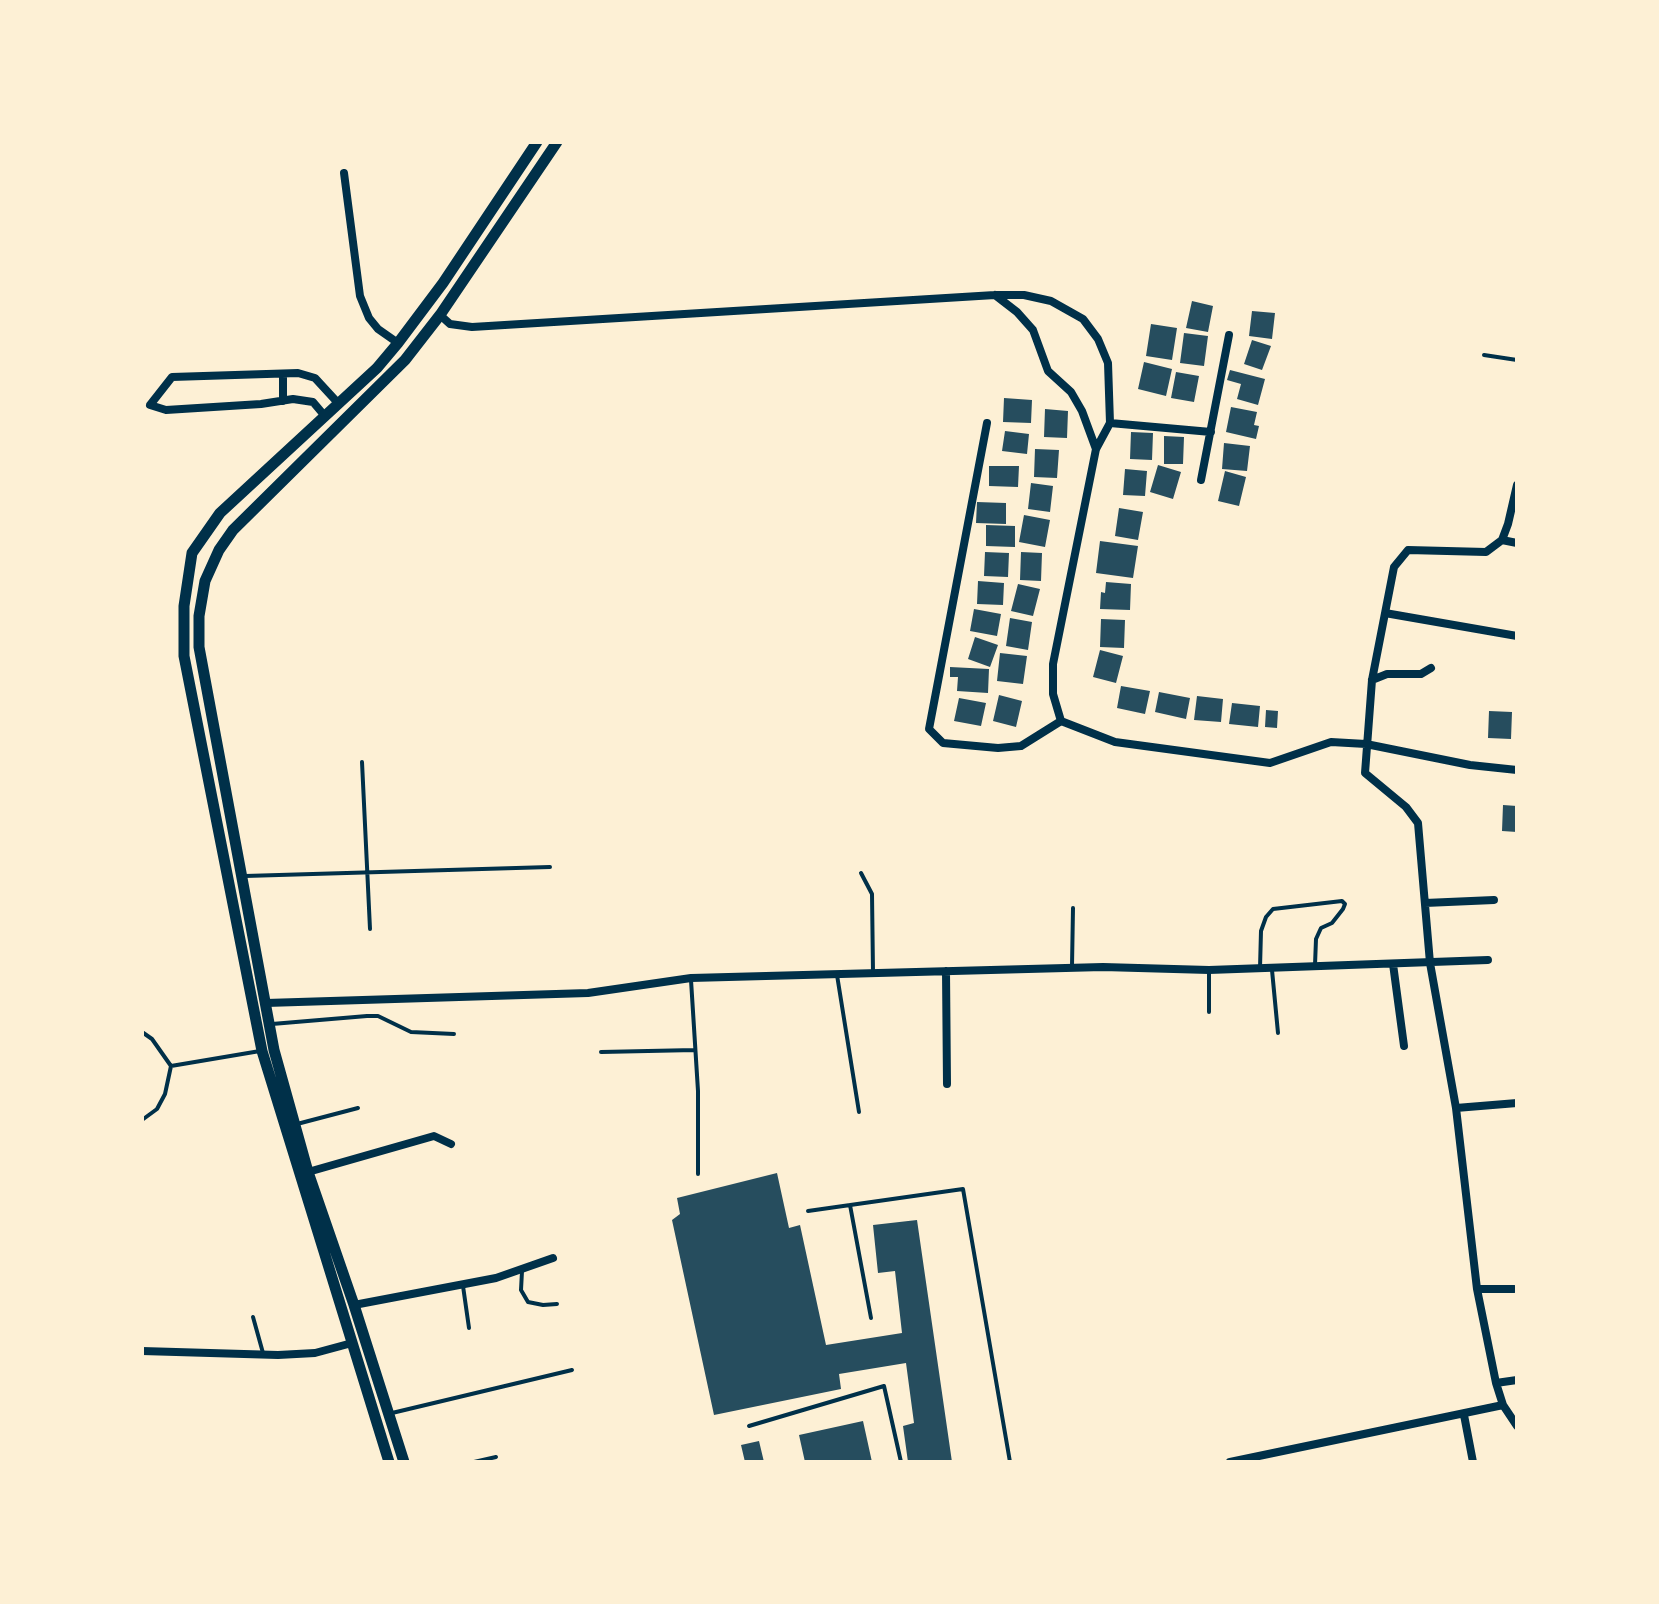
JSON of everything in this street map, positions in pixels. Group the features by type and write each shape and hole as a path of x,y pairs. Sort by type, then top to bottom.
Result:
{"street":[{"path":"389,1462 262,1051 184,656 184,606 192,553 220,513 377,368 428,303 537,142"},
{"path":"404,1462 308,1172 269,1025 199,647 199,616 205,581 219,550 233,530 405,360 440,315 557,142"},
{"path":"344,173 360,296 369,318 378,329 398,343"},
{"path":"428,303 450,324 472,327 995,295 1024,295 1051,301 1083,319 1098,339 1108,363 1110,423 1096,449 1053,664 1053,694 1061,721"},
{"path":"995,295 1017,312 1033,330 1048,371 1071,392 1082,411 1096,449"},
{"path":"1201,480 1229,335"},
{"path":"146,406 172,377 298,373 315,378 338,403"},
{"path":"283,374 283,401"},
{"path":"146,406 166,410 283,401 313,402 324,415"},
{"path":"987,423 929,729 943,743 998,748 1021,746 1061,721"},
{"path":"1110,423 1211,432"},
{"path":"1517,485 1502,540 1486,552 1408,550 1394,567 1372,680 1365,773 1406,807 1418,823 1430,963 1456,1108 1477,1289 1496,1383 1503,1405 1517,1426"},
{"path":"1502,540 1517,543"},
{"path":"1385,613 1517,636"},
{"path":"1372,680 1387,674 1421,674 1431,668"},
{"path":"1061,721 1115,742 1270,763 1331,742 1366,744 1470,765 1517,770"},
{"path":"1425,903 1494,900"},
{"path":"266,1003 588,993 691,978 1072,968 1209,970 1488,960"},
{"path":"1393,964 1404,1046"},
{"path":"946,971 947,1084"},
{"path":"1456,1108 1517,1102"},
{"path":"308,1172 434,1136 451,1144"},
{"path":"354,1305 522,1271 553,1258"},
{"path":"1477,1289 1514,1289"},
{"path":"142,1351 264,1355 315,1353 352,1343"},
{"path":"1496,1383 1517,1380"},
{"path":"1230,1462 1503,1405"},
{"path":"1464,1415 1473,1462"}],"lane":[{"path":"1484,355 1517,360"},
{"path":"362,762 370,929"},
{"path":"243,876 550,867"},
{"path":"861,873 872,894 873,973"},
{"path":"1260,968 1261,931 1273,909 1342,901 1345,904 1332,923 1321,928 1316,939 1315,966"},
{"path":"1072,968 1073,908"},
{"path":"1272,967 1278,1033"},
{"path":"1209,970 1209,1012"},
{"path":"837,975 859,1112"},
{"path":"691,978 698,1174"},
{"path":"269,1025 378,1016 411,1032 454,1034"},
{"path":"142,1032 152,1039 171,1066 165,1094 157,1109 142,1120"},
{"path":"601,1052 695,1050"},
{"path":"171,1066 262,1051"},
{"path":"294,1124 358,1108"},
{"path":"808,1211 963,1189 1010,1462"},
{"path":"850,1205 871,1318"},
{"path":"522,1271 521,1290 528,1302 557,1304"},
{"path":"462,1284 469,1328"},
{"path":"253,1317 264,1355"},
{"path":"389,1413 572,1370"},
{"path":"749,1426 884,1386 901,1462"},
{"path":"474,1462 496,1457"}],"building":[{"path":"1192,301 1213,306 1208,332 1186,328"},
{"path":"1252,311 1275,313 1272,339 1249,336"},
{"path":"1151,324 1177,328 1172,360 1146,356"},
{"path":"1184,333 1208,336 1204,366 1180,363"},
{"path":"1252,340 1271,346 1262,370 1244,364"},
{"path":"1144,362 1172,369 1166,396 1138,389"},
{"path":"1230,370 1265,379 1258,405 1237,399 1241,384 1227,380"},
{"path":"1176,372 1199,376 1194,402 1171,398"},
{"path":"1004,398 1032,400 1031,423 1003,422"},
{"path":"1231,407 1257,412 1254,425 1259,426 1256,439 1226,432"},
{"path":"1045,409 1068,411 1067,438 1044,437"},
{"path":"1005,431 1029,434 1027,454 1002,451"},
{"path":"1131,432 1153,433 1152,460 1130,459"},
{"path":"1164,436 1184,437 1183,464 1164,464"},
{"path":"1224,443 1250,446 1247,471 1222,469"},
{"path":"1035,449 1059,450 1057,478 1034,477"},
{"path":"1158,465 1181,472 1173,499 1150,492"},
{"path":"989,466 1019,466 1018,487 989,486"},
{"path":"1125,469 1147,471 1145,496 1123,495"},
{"path":"1225,471 1246,477 1239,506 1218,501"},
{"path":"1031,483 1053,486 1050,512 1028,509"},
{"path":"977,502 1006,503 1006,524 976,523"},
{"path":"1119,508 1143,512 1138,540 1115,536"},
{"path":"1024,515 1050,520 1045,547 1019,542"},
{"path":"986,525 1015,526 1015,547 986,546"},
{"path":"1100,541 1138,546 1133,578 1096,573"},
{"path":"985,552 1009,553 1008,577 984,576"},
{"path":"1021,552 1042,553 1041,581 1020,580"},
{"path":"978,581 1004,583 1003,605 977,604"},
{"path":"1106,582 1131,584 1130,610 1100,609 1101,592 1105,593"},
{"path":"1018,584 1040,589 1033,616 1011,611"},
{"path":"974,609 1001,614 997,636 970,631"},
{"path":"1010,618 1032,622 1028,650 1006,646"},
{"path":"1101,619 1125,620 1124,648 1100,647"},
{"path":"975,637 998,645 990,667 968,659"},
{"path":"1100,650 1123,656 1116,683 1093,677"},
{"path":"1000,653 1027,656 1023,684 997,681"},
{"path":"950,667 989,669 988,693 957,691 958,677 950,677"},
{"path":"1121,686 1150,691 1145,714 1117,708"},
{"path":"1159,692 1190,698 1186,719 1155,712"},
{"path":"999,695 1022,701 1016,727 993,721"},
{"path":"1197,696 1223,699 1221,722 1194,720"},
{"path":"959,698 986,703 981,726 954,721"},
{"path":"1232,703 1260,706 1258,727 1229,724"},
{"path":"1266,710 1278,711 1277,728 1265,727"},
{"path":"1489,711 1512,712 1511,739 1488,738"},
{"path":"1503,805 1517,806 1517,832 1502,831"},
{"path":"777,1173 789,1228 800,1225 826,1345 902,1333 895,1271 878,1273 873,1225 917,1220 952,1462 908,1462 903,1426 914,1423 906,1363 839,1374 841,1389 714,1415 672,1220 680,1214 677,1198"},
{"path":"863,1421 872,1462 805,1462 799,1435"},
{"path":"759,1441 764,1462 745,1462 741,1445"}]}
